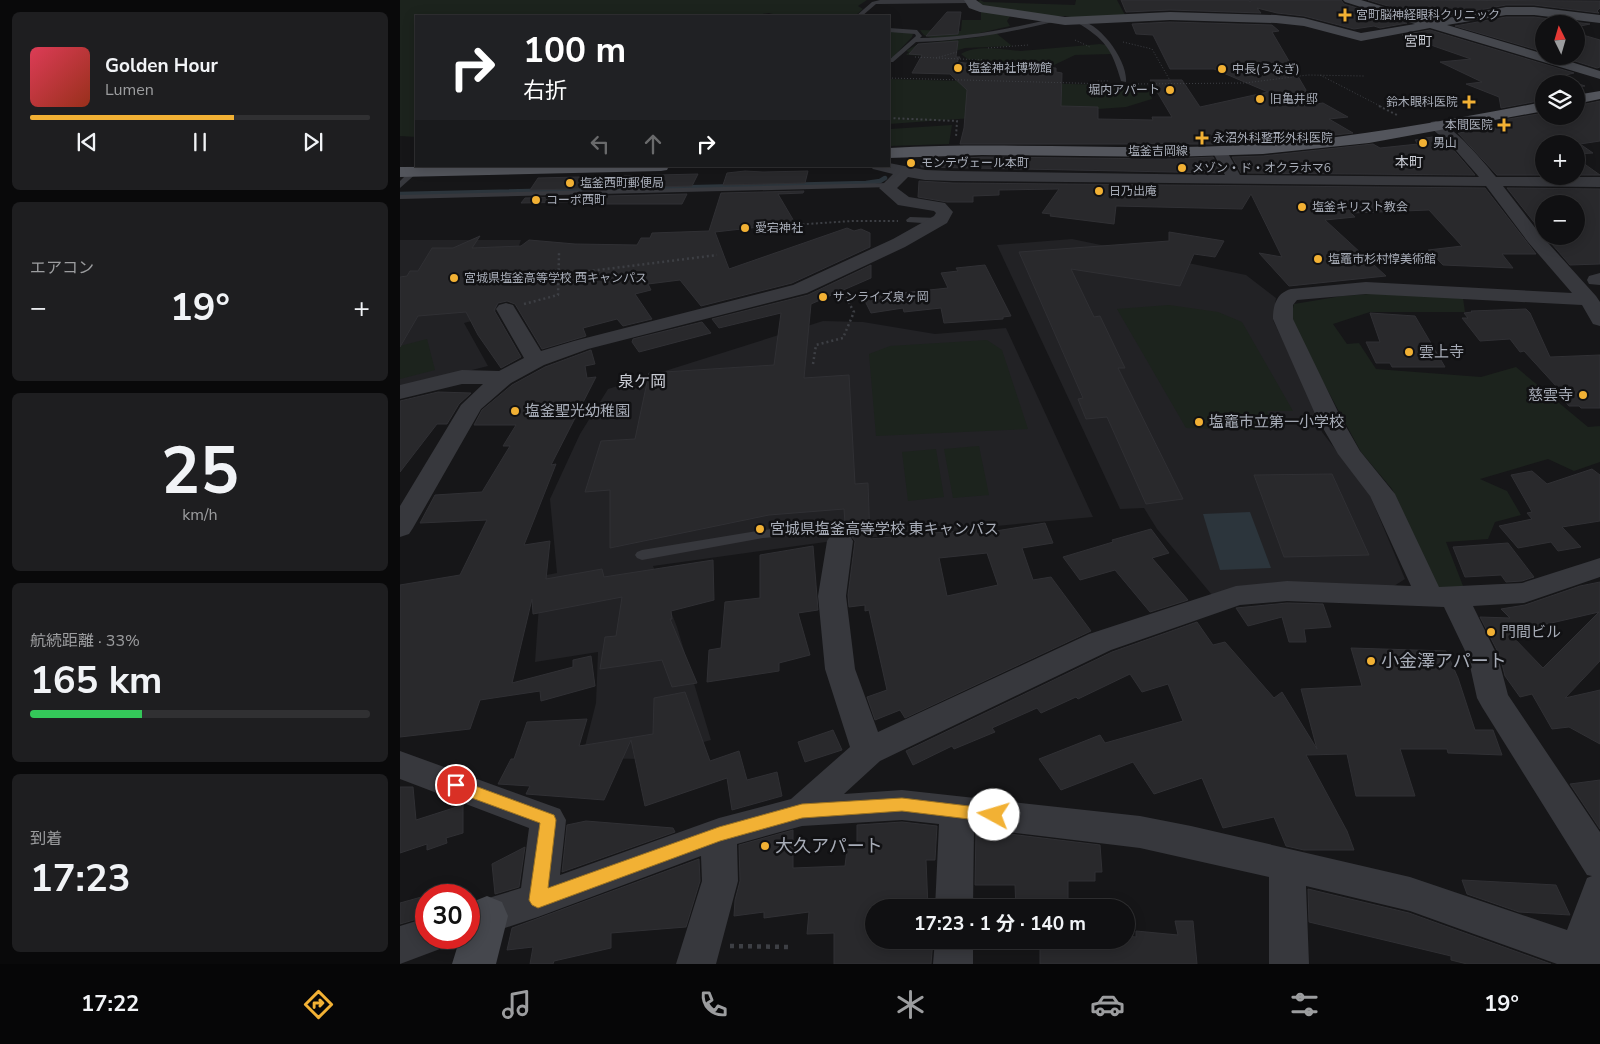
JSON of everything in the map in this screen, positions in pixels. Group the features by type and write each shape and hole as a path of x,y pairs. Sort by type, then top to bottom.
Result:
{"main road":[{"path":"1585,98 1600,96"},
{"name":"塩釜吉岡線","path":"890,153 1012,150 1220,151 1302,147 1535,108"},
{"path":"407,172 620,167"}],"street":[{"path":"970,0 973,5 980,8 1051,20 1078,21 1170,16 1276,19 1304,22 1362,36 1506,11 1534,11 1600,19"},
{"path":"1348,0 1600,75"},
{"path":"1506,11 1520,16 1576,24 1600,30"},
{"path":"1436,125 1480,166 1534,238 1589,300 1600,320"},
{"path":"1220,151 1235,180"},
{"path":"882,167 904,172 953,176 1600,182"},
{"path":"400,528 472,405 503,378 536,360 581,345 800,289 899,244 938,220 945,212 939,207 904,201 887,188 904,172"},
{"path":"1589,300 1366,288 1291,295 1283,305 1283,319 1328,416 1350,454 1382,494 1441,596 1483,657 1494,698 1600,864"},
{"path":"506,309 536,360"},
{"path":"400,392 462,377 503,378"},
{"path":"840,540 832,596 840,669 868,751"},
{"path":"802,811 868,751 1100,642 1236,596 1251,592 1441,596 1524,593 1600,567"},
{"path":"400,765 548,820 538,900"},
{"path":"480,918 538,900 719,834 802,811 902,805 1140,832 1410,894 1589,954 1600,890"},
{"path":"954,899 957,811"},
{"path":"699,955 720,881 719,834"},
{"path":"1287,865 1289,964"},
{"path":"400,945 415,940"},
{"path":"474,964 475,949"},
{"path":"953,964 954,949"}],"lane":[{"path":"860,15 874,3 880,2 970,0"},
{"path":"915,40 976,36 1051,20"},
{"path":"1078,21 1113,46 1124,81"},
{"path":"890,30 917,32 919,36 891,61"},
{"path":"400,186 407,172"},
{"path":"400,196 889,185"},
{"path":"907,220 938,220"},
{"path":"642,556 763,534 841,527 840,540"}],"path":[{"path":"1105,39 1152,49 1172,84"},
{"path":"1075,40 1092,48"},
{"path":"1006,48 1028,45"},
{"path":"961,51 936,58 984,60"},
{"path":"1320,75 1406,119"},
{"path":"1133,84 1258,82 1320,75 1364,76"},
{"path":"890,78 1116,84"},
{"path":"890,118 957,121"},
{"path":"762,227 852,221 907,220"},
{"path":"506,309 558,295 559,253"},
{"path":"558,275 717,255"},
{"path":"813,364 816,345 843,338 854,312 839,286"},
{"path":"699,955 790,947"}],"shaded area":[{"path":"400,0 867,0 858,6 863,9 856,15 776,15 769,13 756,15 415,15 415,137 400,136"},
{"path":"980,0 984,2 1075,5 1076,0 1117,0 1125,15 1076,18 1065,16 1044,17 985,7 978,2"},
{"path":"981,11 1011,15 1007,21 1010,26 945,38 927,37 920,30 961,31 962,20 981,20"},
{"path":"890,31 913,34 912,37 893,57 890,58"},
{"path":"996,33 1012,46 965,48 939,56 906,55 909,52 906,51 918,44 980,37"},
{"path":"1106,45 1112,54 1075,55 1052,66 1016,65 969,60 961,54 982,48 1021,51"},
{"path":"890,79 1148,87 1152,99 1126,107 890,124"},
{"path":"952,125 949,144 891,146 890,129"},
{"name":"塩竈市立第一小学校","path":"1072,239 1246,275 1276,298 1273,320 1317,412 1322,432 1369,493 1405,579 1394,586 1212,595 1157,529 1144,508 1120,509 997,245"},
{"name":"宮城県塩釜高等学校 西キャンパス","path":"400,240 521,240 494,315 464,323 488,366 400,388"},
{"path":"1383,293 1463,298 1465,312 1370,312 1333,324 1347,344 1359,343 1376,369 1481,377 1516,367 1588,427 1600,426 1600,462 1574,471 1548,459 1480,479 1507,491 1521,515 1495,522 1488,539 1446,542 1465,591 1437,589 1392,489 1361,452 1290,321 1294,304 1342,296"},
{"path":"1169,305 1218,312 1242,322 1293,411 1267,411 1273,422 1261,430 1186,428 1117,309"},
{"name":"宮城県塩釜高等学校 東キャンパス","path":"823,321 863,322 935,334 1006,328 1093,517 833,541 653,566 677,627 711,740 642,759 582,758 596,703 598,652 535,662 541,576 557,573 550,499 580,434 608,389"},
{"path":"427,339 435,370 400,379 400,346"},
{"path":"987,340 1002,350 1028,429 876,436 869,354 890,346"},
{"path":"979,446 989,495 953,498 944,449"},
{"path":"936,449 944,497 908,501 902,452"},
{"path":"1250,512 1271,568 1220,570 1203,514"}],"building":[{"path":"1121,0 1249,0 1250,2 1251,0 1341,0 1344,4 1407,23 1380,28 1374,26 1354,29 1304,16 1277,13 1257,8 1261,13 1170,10 1126,12"},
{"path":"1368,0 1600,1 1600,8 1597,11 1599,13 1534,5 1506,5 1431,19"},
{"path":"947,12 961,12 958,34 926,36"},
{"path":"1506,17 1535,17 1535,49 1455,26"},
{"path":"1170,22 1272,25 1279,31 1272,32 1306,90 1300,106 1323,103 1348,117 1329,119 1353,133 1298,139 1216,144 960,144 964,128 967,90 950,74 912,73 922,55 909,54 918,44 958,41 956,57 960,57 957,62 989,66 1056,68 1056,72 1062,73 1061,106 1098,107 1098,119 1153,120 1152,117 1172,117 1150,80 1182,80 1200,107 1268,92 1214,69 1170,69 1153,35 1136,34 1132,24"},
{"path":"1430,30 1535,61 1535,65 1547,65 1574,73 1566,75 1535,75 1535,102 1501,108 1499,97 1466,84 1482,82 1440,62 1471,59 1402,35"},
{"path":"1585,36 1600,40 1600,67 1597,68 1585,64"},
{"path":"1600,101 1600,141 1585,143 1585,135 1535,135 1535,175 1497,175 1458,133 1504,127 1503,120 1535,115 1535,125 1585,125 1585,104"},
{"path":"1438,136 1451,147 1475,175 1241,173 1232,157 1263,156 1373,144 1380,148 1418,144 1415,140"},
{"path":"1585,147 1593,153 1585,153"},
{"path":"982,157 1170,159 1213,157 1222,173 921,167 921,161"},
{"path":"1585,164 1600,175 1585,175"},
{"path":"745,171 808,171 805,183 723,185 727,173"},
{"path":"698,174 692,186 530,190 538,178"},
{"path":"919,181 953,183 1485,188 1536,254 1502,254 1513,268 1443,265 1428,250 1462,246 1429,210 1351,213 1355,217 1325,220 1386,276 1289,286 1259,253 1282,257 1251,194 1242,209 1116,206 1114,224 1050,216 1051,214 1042,213 1059,189 999,190 999,195 973,196 973,202 947,202 918,197"},
{"path":"1507,188 1600,189 1600,264 1570,265 1553,245 1585,245 1585,195 1535,195 1535,224"},
{"path":"804,191 803,193 778,194 795,223 715,232 729,269 847,228 854,231 861,229 870,233 870,247 792,283 701,306 680,280 648,284 651,290 635,294 652,319 623,326 617,319 583,328 586,336 542,349 515,304 507,301 498,303 494,310 521,357 501,368 478,335 466,312 418,316 400,347 400,277 407,276 410,271 418,271 432,248 453,248 480,236 472,248 521,246 529,240 575,244 637,245 641,238 650,238 652,233 709,231 721,193"},
{"path":"687,194 682,204 521,203 525,198"},
{"path":"1169,232 1224,241 1215,257 1194,254 1180,286 1071,269 1094,317 1100,316 1125,368 1118,368 1183,499 1146,504 1107,417 1086,419 1078,399 1083,398 1019,252 1169,241"},
{"path":"871,265 871,278 811,304 804,378 849,375 855,484 868,483 870,539 976,529 977,534 1045,523 1053,543 1022,548 1033,580 1051,577 1091,631 905,718 900,710 875,720 867,697 887,690 869,610 865,611 865,605 849,607 848,595 855,541 849,533 850,526 845,523 844,509 769,515 610,548 610,490 585,492 601,441 635,439 649,373 774,365 781,313 719,328 712,319 808,295","holes":["987,553 998,585 947,596 939,558"]},
{"path":"985,265 1011,316 1003,317 1003,319 944,323 941,308 904,312 903,308 871,313 863,297 948,288 941,273 958,271 956,268"},
{"path":"1526,309 1530,313 1550,357 1600,355 1600,408 1569,406 1552,387 1556,386 1524,351 1520,352 1510,339 1480,341 1462,318 1468,318 1464,313 1471,311"},
{"path":"1370,313 1415,316 1445,367 1392,367 1390,363 1376,363 1366,342 1380,342"},
{"path":"702,322 711,333 639,352 632,342 633,339"},
{"path":"591,350 595,364 585,366 587,378 596,377 551,465 556,464 524,545 550,541 546,579 602,569 604,577 713,560 714,600 671,611 672,619 670,619 697,683 672,687 662,660 600,669 605,637 616,636 622,597 533,614 532,599 512,683 573,667 573,660 591,656 595,686 541,701 540,691 480,700 470,729 400,737 400,585 460,575 487,520 420,523 435,495 482,492 510,446 503,446 516,425 474,425 482,410 512,385 545,367"},
{"path":"438,392 471,393 459,404 447,424 437,424 400,472 400,401"},
{"path":"1592,469 1600,475 1600,521 1562,527 1581,547 1558,551 1551,542 1518,548 1499,526 1532,519 1527,513 1532,512 1511,475 1532,471 1547,484"},
{"path":"1332,474 1369,555 1284,557 1254,475"},
{"path":"1151,529 1169,553 1152,558 1188,600 1150,612 1115,570 1080,580 1063,557 1113,542 1112,540"},
{"path":"1508,543 1534,577 1522,581 1506,582 1501,575 1465,577 1453,547"},
{"path":"813,546 818,610 798,613 810,655 779,663 779,671 707,682 709,650 721,648 725,602 760,598 760,555"},
{"path":"1600,582 1600,661 1565,698 1600,690 1600,744 1569,727 1552,729 1532,694 1520,697 1505,676 1500,656 1480,617 1510,618 1501,609 1525,605 1580,586","holes":["1599,612 1543,668 1509,633"]},
{"path":"1287,603 1323,604 1331,627 1304,629 1306,642 1289,642 1282,617 1248,626 1236,608"},
{"path":"1197,622 1213,645 1225,642 1274,698 1282,692 1317,749 1301,689 1362,686 1351,648 1446,651 1458,678 1475,730 1493,730 1502,755 1448,753 1447,749 1400,749 1415,796 1356,796 1347,754 1306,755 1347,831 1354,850 1304,850 1286,846 1274,817 1223,828 1202,778 1154,794 1133,762 1061,790 1039,759 1100,735 1105,743 1183,721 1168,684 1142,692 1130,674 1078,699 1076,697 1041,713 1037,708 992,728 995,732 954,749 952,746 913,765 906,751 1112,652"},
{"path":"685,692 710,761 739,751 747,780 777,772 782,796 732,810 727,778 645,806 631,740 604,800 526,794 530,786 498,784 511,759 514,759 527,722 587,719 579,746 653,734 654,698"},
{"path":"833,730 842,750 805,762 798,742"},
{"path":"1600,780 1600,829 1570,784"},
{"path":"400,787 413,787 416,820 463,805 463,833 446,838 447,843 427,850 427,844 400,853"},
{"path":"586,821 673,828 675,832 562,872 567,825"},
{"path":"902,822 937,826 935,860 926,860 928,899 865,899 865,949 932,949 931,964 834,964 834,933 807,934 809,912 764,918 764,912 734,916 735,900 740,881 739,845 793,830 793,868 845,866 847,849 857,848 857,825"},
{"path":"976,830 1100,845 1102,872 1095,872 1095,881 1068,881 1068,899 1016,899 1015,885 975,885"},
{"path":"525,847 519,887 495,894 492,864"},
{"path":"699,859 700,881 686,927 611,933 611,948 554,961 553,964 530,964 533,947 507,950 512,928"},
{"path":"1462,880 1556,885 1570,915 1519,912 1467,894"},
{"path":"1308,889 1409,913 1551,964 1467,964 1451,960 1451,956 1309,922"},
{"path":"415,899 415,920 400,924 400,903"},
{"path":"1175,921 1193,921 1197,964 1040,964 1040,949 1135,949 1136,931 1178,935"}],"waterway":[{"path":"400,194 866,183 880,181 885,178"}],"place":[{"name":"宮町脳神経眼科クリニック","path":"1345,15"},
{"name":"塩釜神社博物館","path":"958,68"},
{"name":"中長(うなぎ)","path":"1222,69"},
{"name":"堀内アパート","path":"1170,90"},
{"name":"旧亀井邸","path":"1260,99"},
{"name":"鈴木眼科医院","path":"1469,102"},
{"name":"本間医院","path":"1504,125"},
{"name":"永沼外科整形外科医院","path":"1202,138"},
{"name":"男山","path":"1423,143"},
{"name":"モンテヴェール本町","path":"911,163"},
{"name":"メゾン・ド・オクラホマ6","path":"1182,168"},
{"name":"塩釜西町郵便局","path":"570,183"},
{"name":"日乃出庵","path":"1099,191"},
{"name":"コーポ西町","path":"536,200"},
{"name":"塩釜キリスト教会","path":"1302,207"},
{"name":"愛宕神社","path":"745,228"},
{"name":"塩竈市杉村惇美術館","path":"1318,259"},
{"name":"宮城県塩釜高等学校 西キャンパス","path":"454,278"},
{"name":"サンライズ泉ヶ岡","path":"823,297"},
{"name":"雲上寺","path":"1409,352"},
{"name":"慈雲寺","path":"1583,395"},
{"name":"塩釜聖光幼稚園","path":"515,411"},
{"name":"塩竈市立第一小学校","path":"1199,422"},
{"name":"宮城県塩釜高等学校 東キャンパス","path":"760,529"},
{"name":"門間ビル","path":"1491,632"},
{"name":"小金澤アパート","path":"1371,661"},
{"name":"大久アパート","path":"765,846"}],"district":[{"name":"宮町","path":"1418,41"},
{"name":"本町","path":"1409,162"},
{"name":"泉ケ岡","path":"642,381"}],"route":[{"path":"456,785 548,820 538,900 719,834 802,811 902,805 994,815"}]}
